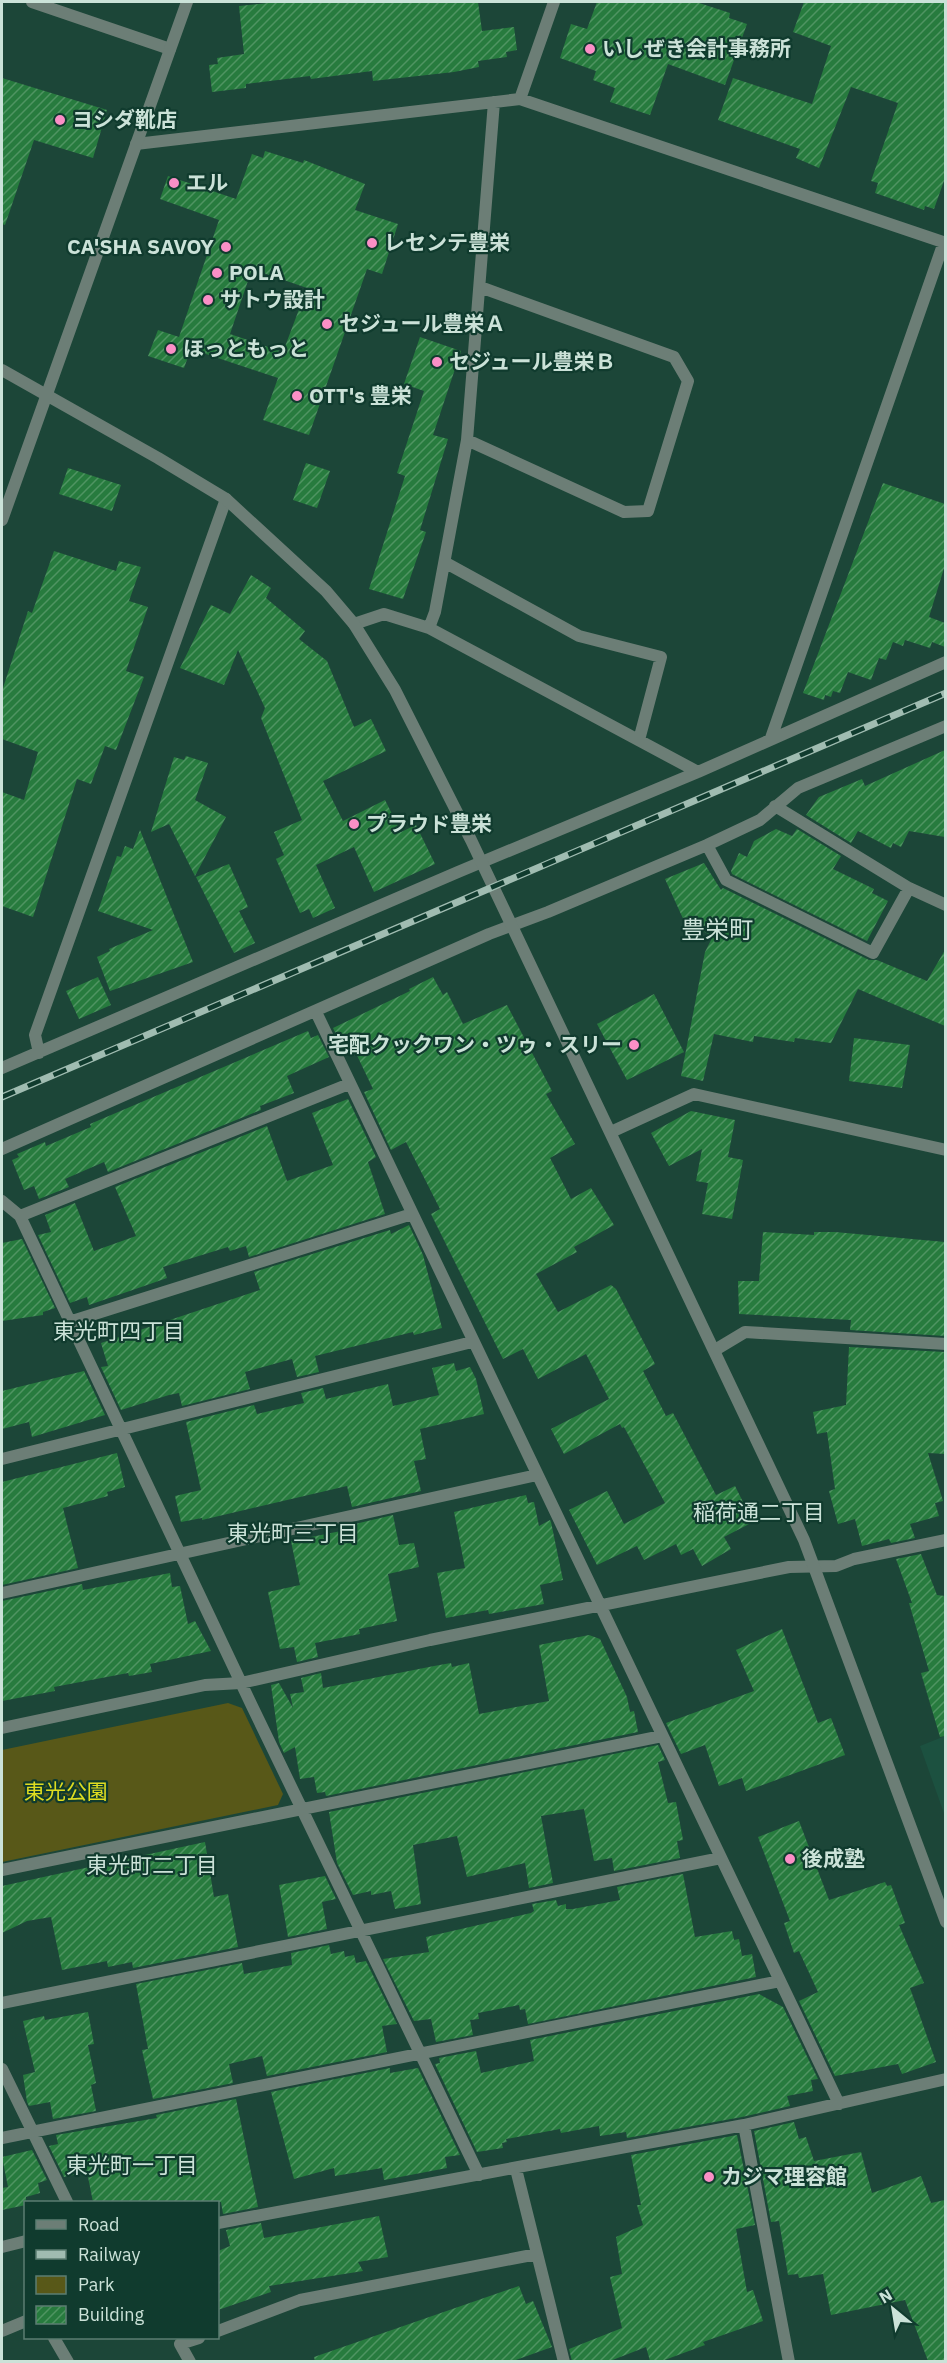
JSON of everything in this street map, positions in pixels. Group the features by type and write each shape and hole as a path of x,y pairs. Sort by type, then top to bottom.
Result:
{"street":[{"path":"32,2 170,50"},
{"path":"2,520 187,2"},
{"path":"520,99 554,2"},
{"path":"136,144 520,99 945,242 771,738"},
{"path":"429,628 446,563 467,440 494,102"},
{"path":"467,440 624,512 648,511 688,381 674,357 480,287"},
{"path":"2,370 226,499 303,568 354,624 395,690 611,1132 816,1567 945,1922"},
{"path":"39,1053 35,1035 38,1025 226,499"},
{"path":"446,563 579,636 661,657 639,740"},
{"path":"354,624 384,614 429,628 698,772"},
{"path":"2,1068 480,862 698,772 945,662"},
{"path":"2,1149 510,925 548,912 707,845 760,820 798,788 945,726"},
{"path":"775,806 909,888 945,906"},
{"path":"707,845 726,880 873,953 909,888"},
{"path":"316,1011 472,1342 839,2104"},
{"path":"20,1215 349,1084"},
{"path":"611,1132 694,1094 945,1150"},
{"path":"2,1200 20,1215 241,1683 479,2175"},
{"path":"69,1322 412,1214"},
{"path":"714,1350 746,1332 945,1344"},
{"path":"2,1459 122,1431 472,1342"},
{"path":"2,1593 182,1556 537,1475"},
{"path":"2,1728 205,1685 241,1683 599,1605 789,1567 836,1566 854,1559 945,1540"},
{"path":"2,1870 662,1736"},
{"path":"2,2003 721,1858"},
{"path":"2,2138 780,1981"},
{"path":"2,2069 68,2201"},
{"path":"219,2223 744,2125 945,2079"},
{"path":"744,2125 789,2361"},
{"path":"516,2169 564,2361"},
{"path":"2,2247 24,2242"},
{"path":"219,2331 300,2300 537,2254"},
{"path":"2,2331 24,2322"},
{"path":"55,2339 68,2361"},
{"path":"190,2361 180,2344 194,2339"}],"shaded area":[{"path":"945,1736 945,1816 920,1746"}],"green space":[{"name":"東光公園","path":"228,1703 242,1708 283,1794 278,1805 2,1862 2,1750"}],"building":[{"path":"277,2 478,2 482,31 514,27 517,50 506,52 507,57 478,61 479,67 454,72 373,81 372,71 311,79 310,76 246,84 246,88 212,92 209,65 218,64 217,58 244,54 239,6"},
{"path":"597,2 696,2 730,13 729,18 747,24 725,85 668,64 650,115 610,102 615,88 593,80 596,71 560,58 571,24 587,29"},
{"path":"804,2 945,2 945,178 934,209 925,206 924,210 875,193 878,183 871,181 898,103 851,87 819,168 796,158 800,149 718,120 733,78 812,104 831,46 793,32"},
{"path":"2,78 107,110 93,158 34,140 5,225 2,224"},
{"path":"265,151 303,163 304,160 365,184 355,210 398,224 382,274 367,269 309,435 263,420 278,378 191,349 184,368 148,356 158,330 179,337 219,220 160,199 168,176 236,199 252,154 263,158","holes":["252,269 307,288 283,352 230,334"]},
{"path":"420,337 461,351 433,435 448,439 420,530 426,532 403,599 369,589 405,476 397,473 424,391 404,384"},
{"path":"306,463 330,471 317,508 293,500"},
{"path":"68,468 121,485 112,511 59,494"},
{"path":"883,483 945,504 945,565 929,617 945,623 945,647 932,642 930,648 905,640 903,646 893,642 886,660 879,658 871,680 848,672 840,693 833,691 831,697 825,695 824,700 803,693"},
{"path":"54,551 116,571 119,561 141,567 129,601 148,607 126,671 144,677 116,750 105,746 91,784 77,779 33,917 2,906 2,792 24,800 38,752 2,739 2,691 28,611 32,613"},
{"path":"251,575 271,588 266,598 305,631 299,639 327,661 354,727 371,719 386,751 323,781 343,821 385,800 401,832 416,825 435,864 374,892 354,847 316,865 335,908 313,918 309,909 300,913 276,859 284,855 274,832 302,820 261,718 265,708 238,650 224,685 180,668 211,605 230,614"},
{"path":"945,750 945,837 909,831 901,847 893,843 891,848 858,831 851,843 806,815 819,797 862,779 865,786"},
{"path":"186,756 208,763 195,800 226,817 195,876 169,824 151,832 174,757 184,760"},
{"path":"776,829 792,836 797,829 841,856 833,869 874,889 872,893 888,901 867,941 732,874 731,871 739,853 747,857 754,841"},
{"path":"140,830 193,962 110,991 97,957 110,951 109,949 153,930 98,911 117,856 121,857 125,846 133,849"},
{"path":"704,863 721,890 723,888 869,960 877,960 927,981 945,950 945,1026 858,989 831,1043 795,1038 794,1042 754,1036 753,1042 714,1034 703,1081 681,1076 705,952 713,936 685,923 665,879"},
{"path":"229,864 248,907 239,911 255,943 234,953 196,877"},
{"path":"98,977 111,1005 79,1019 66,991"},
{"path":"433,977 443,995 447,992 463,1024 507,1005 552,1091 546,1094 575,1144 550,1158 571,1199 591,1188 614,1225 574,1247 577,1252 536,1274 558,1312 611,1285 616,1289 655,1364 643,1371 666,1416 673,1413 716,1495 735,1486 753,1522 724,1537 731,1549 702,1566 693,1549 681,1555 676,1544 644,1560 637,1546 597,1565 569,1510 607,1491 624,1524 665,1503 624,1427 622,1428 620,1424 564,1454 551,1429 609,1399 586,1354 538,1379 523,1349 503,1359 431,1214 440,1209 406,1142 391,1150 364,1092 373,1089 353,1047 344,1051 333,1028 410,991 409,989"},
{"name":"宅配クックワン・ツゥ・スリー","path":"654,994 684,1052 627,1080 597,1024"},
{"path":"308,1031 311,1038 318,1035 329,1057 287,1076 294,1093 260,1106 261,1110 108,1172 104,1162 65,1179 69,1187 39,1199 34,1186 24,1190 12,1160 19,1157 17,1154 45,1142 46,1146 91,1127 90,1124"},
{"path":"854,1038 910,1045 902,1088 849,1081"},
{"path":"348,1099 376,1157 368,1162 385,1214 249,1257 246,1246 230,1251 228,1247 163,1267 167,1278 89,1305 87,1297 70,1303 38,1235 51,1232 45,1215 75,1203 94,1251 136,1236 115,1187 267,1126 287,1181 333,1165 312,1113"},
{"path":"691,1111 735,1120 728,1157 743,1160 732,1219 702,1214 708,1183 696,1181 702,1149 669,1166 651,1133"},
{"path":"409,1225 423,1255 442,1328 414,1335 413,1332 315,1356 319,1372 297,1377 292,1359 245,1372 250,1389 182,1406 179,1393 121,1410 101,1367 108,1366 101,1343 260,1290 254,1272 390,1230 391,1234"},
{"path":"763,1232 814,1235 814,1232 835,1232 945,1242 945,1336 850,1330 851,1320 739,1314 738,1281 759,1281"},
{"path":"22,1239 55,1308 43,1312 43,1315 2,1321 2,1243"},
{"path":"849,1347 945,1352 945,1454 928,1453 943,1501 935,1503 939,1516 910,1524 915,1538 891,1543 889,1539 862,1546 855,1519 838,1524 829,1491 835,1489 827,1432 817,1434 813,1412 846,1405"},
{"path":"454,1363 456,1371 470,1367 476,1379 484,1414 420,1429 426,1459 414,1461 421,1491 352,1507 347,1486 202,1520 202,1518 181,1522 175,1496 201,1490 186,1422 254,1405 257,1414 304,1403 301,1393 323,1388 326,1399 388,1384 393,1406 439,1395 432,1368"},
{"path":"84,1371 105,1415 32,1437 29,1422 2,1429 2,1391"},
{"path":"117,1453 125,1487 107,1492 108,1496 63,1508 78,1568 2,1585 2,1482"},
{"path":"526,1495 528,1503 534,1502 539,1526 550,1520 551,1522 563,1580 540,1585 544,1604 489,1614 488,1610 446,1618 437,1573 465,1568 454,1512"},
{"path":"393,1515 399,1545 414,1543 419,1567 388,1574 397,1621 359,1629 360,1634 315,1643 318,1657 297,1662 294,1647 280,1649 268,1592 300,1585 291,1541 356,1528 355,1524"},
{"path":"921,1554 937,1595 945,1596 945,1736 940,1737 921,1673 929,1671 909,1603 912,1603 896,1559"},
{"path":"170,1573 172,1587 180,1586 188,1624 195,1621 211,1651 150,1664 152,1672 129,1676 128,1673 54,1687 55,1691 2,1701 2,1601 82,1584 83,1590"},
{"path":"782,1629 818,1723 831,1718 845,1755 746,1791 742,1778 719,1786 705,1745 681,1754 666,1723 754,1691 736,1650"},
{"path":"589,1635 600,1639 627,1697 630,1712 634,1711 638,1732 326,1796 325,1792 317,1793 314,1777 300,1779 295,1747 284,1753 279,1742 271,1685 279,1683 293,1708 290,1694 304,1692 301,1678 321,1673 323,1688 451,1663 452,1667 469,1663 479,1714 549,1701 539,1645"},
{"path":"658,1745 665,1760 658,1762 668,1803 676,1802 683,1840 677,1841 680,1858 614,1871 612,1858 594,1861 584,1809 541,1816 553,1883 529,1888 525,1863 467,1877 457,1836 413,1845 421,1904 395,1909 391,1891 371,1895 371,1891 353,1895 337,1863 329,1812"},
{"path":"799,1821 829,1900 885,1882 887,1886 891,1885 905,1923 899,1925 924,1983 910,1988 936,2062 902,2074 898,2064 835,2076 799,2001 818,1992 799,1951 794,1953 784,1923 790,1921 758,1837"},
{"path":"205,1842 214,1897 228,1894 238,1947 133,1968 132,1962 108,1967 107,1961 62,1970 51,1917 27,1921 2,1933 2,1886"},
{"path":"683,1874 695,1937 732,1931 734,1940 739,1939 742,1956 752,1954 756,1977 528,2024 525,2009 520,2010 519,2005 478,2013 479,2019 470,2020 473,2035 436,2042 431,2019 414,2021 383,1959 429,1952 426,1937 531,1913 534,1911 532,1904 556,1900 558,1906 566,1904 566,1909 573,1909 620,1900 617,1887"},
{"path":"325,1876 336,1899 322,1902 327,1929 288,1937 279,1885"},
{"path":"329,1945 331,1954 344,1951 345,1957 354,1955 356,1963 366,1961 397,2024 382,2026 387,2052 267,2076 262,2056 229,2064 233,2083 153,2099 142,2050 148,2049 136,1984 242,1963 244,1974 292,1965 291,1953"},
{"path":"759,1994 783,2007 818,2079 811,2080 813,2091 787,2096 790,2106 742,2117 627,2138 626,2132 600,2136 599,2126 561,2133 560,2129 506,2139 507,2142 502,2143 503,2148 477,2152 435,2064 440,2063 439,2058 476,2051 481,2073 534,2061 530,2040"},
{"path":"88,2012 94,2044 88,2045 96,2083 91,2085 96,2111 53,2119 50,2102 29,2106 27,2102 23,2075 35,2072 23,2021 44,2016 45,2020"},
{"path":"390,2068 390,2073 418,2068 460,2155 445,2157 447,2168 384,2180 382,2168 335,2176 334,2168 294,2179 271,2092"},
{"path":"236,2099 258,2207 223,2214 219,2201 93,2201 87,2172 64,2177 49,2146 58,2144 56,2135 157,2118 156,2115"},
{"path":"794,2122 799,2139 806,2137 814,2161 861,2152 872,2193 921,2176 931,2203 945,2200 945,2361 928,2361 905,2300 831,2315 823,2274 799,2278 798,2274 788,2275 779,2221 771,2222 754,2131"},
{"path":"737,2135 755,2225 736,2229 747,2292 753,2290 763,2321 703,2342 705,2345 662,2361 650,2361 646,2347 610,2361 572,2361 569,2349 622,2328 610,2277 622,2274 616,2237 643,2225 637,2205 641,2205 631,2155"},
{"path":"32,2150 47,2180 38,2183 40,2193 26,2197 24,2205 2,2210 2,2188 8,2187 2,2157"},
{"path":"379,2216 388,2257 358,2262 363,2271 269,2286 271,2292 219,2310 219,2251 230,2246 226,2230 261,2223 264,2238"},
{"path":"519,2286 526,2304 533,2301 552,2347 513,2361 315,2361 314,2357"}],"railway":[{"path":"2,1097 946,693"}],"place":[{"name":"いしぜき会計事務所","path":"590,49"},
{"name":"ヨシダ靴店","path":"60,120"},
{"name":"エル","path":"174,183"},
{"name":"レセンテ豊栄","path":"372,243"},
{"name":"CA'SHA SAVOY","path":"226,247"},
{"name":"POLA","path":"217,273"},
{"name":"サトウ設計","path":"208,300"},
{"name":"セジュール豊栄Ａ","path":"327,324"},
{"name":"ほっともっと","path":"171,349"},
{"name":"セジュール豊栄Ｂ","path":"437,362"},
{"name":"OTT's 豊栄","path":"297,396"},
{"name":"プラウド豊栄","path":"354,824"},
{"name":"宅配クックワン・ツゥ・スリー","path":"634,1045"},
{"name":"後成塾","path":"790,1859"},
{"name":"カジマ理容館","path":"709,2177"}],"district":[{"name":"豊栄町","path":"717,930"},
{"name":"東光町四丁目","path":"119,1331"},
{"name":"稲荷通二丁目","path":"759,1512"},
{"name":"東光町三丁目","path":"293,1533"},
{"name":"東光町二丁目","path":"152,1865"},
{"name":"東光町一丁目","path":"132,2165"}]}
